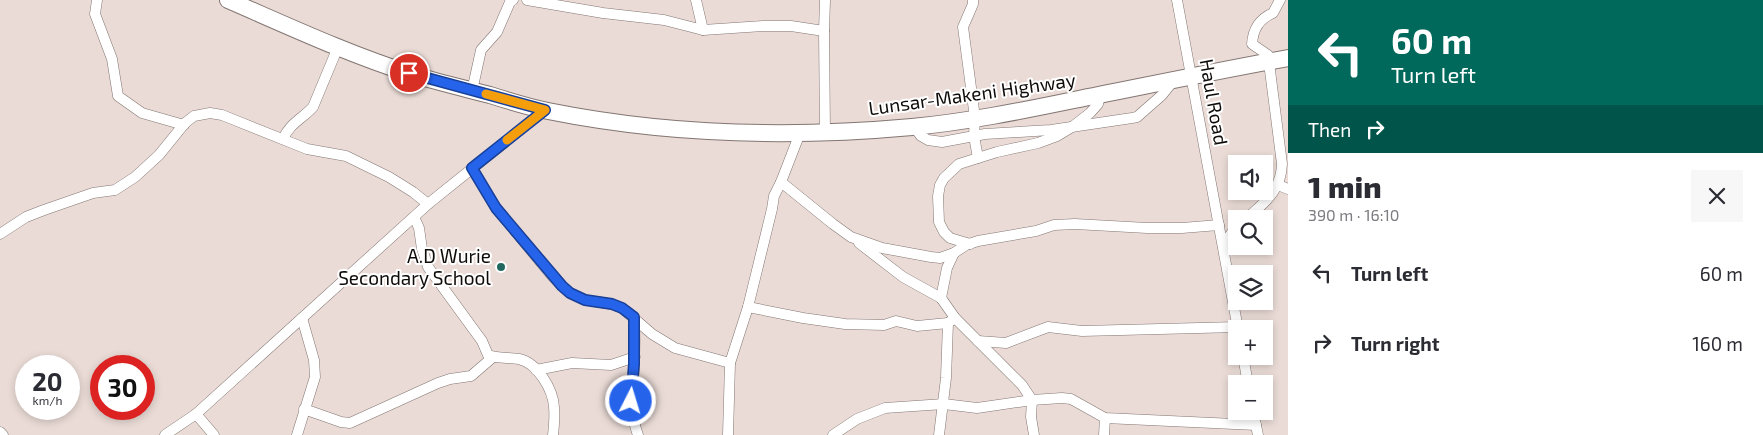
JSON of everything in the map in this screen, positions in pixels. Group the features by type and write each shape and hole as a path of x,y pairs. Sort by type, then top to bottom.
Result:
{"main road":[{"name":"Lunsar-Makeni Highway","path":"228,0 338,47 409,73 472,91 545,110 593,119 657,127 714,131 825,133 914,127 1019,111 1288,58"}],"street":[{"path":"97,0 95,14 112,59 118,96 142,113 184,125"},
{"path":"472,91 480,50 497,32 510,2 513,0"},
{"path":"527,0 603,13 664,20 703,30 791,26 824,31"},
{"path":"696,0 703,30"},
{"path":"825,0 825,133"},
{"path":"973,0 963,27 975,118 974,136 978,158"},
{"name":"Haul Road","path":"1177,0 1200,74 1219,225 1237,320"},
{"path":"1255,210 1275,191 1283,187 1282,164 1269,61 1267,53 1254,47 1252,40 1257,24 1267,15 1274,13 1280,0"},
{"path":"283,139 289,126 313,107 338,47"},
{"path":"914,127 921,136 928,140 942,142 974,136 1072,127 1137,117 1162,95 1174,80"},
{"path":"970,244 950,238 944,232 939,222 938,196 940,185 949,173 959,164 1051,138 1072,127 1090,113 1098,104 1100,95"},
{"path":"165,435 196,414 428,204 545,110"},
{"path":"0,234 26,217 44,210 93,193 115,190 134,177 159,155 194,116 210,113 222,115 307,149 346,156 389,177 428,204"},
{"path":"728,435 730,363 748,307 774,196 800,133"},
{"path":"472,168 496,208 570,293 585,300 612,304 622,308 652,334 675,348 730,363"},
{"path":"781,182 904,277 941,298 952,320 978,342 1022,385 1032,400 1031,417 1034,435"},
{"path":"414,217 419,228 422,249 428,267 482,341 488,355 520,359 528,363 536,370 550,390 554,406 553,435"},
{"path":"852,237 882,248 940,258 954,254 970,244 1036,231 1054,225 1182,228 1219,225"},
{"path":"1223,244 1228,237"},
{"path":"941,298 947,268 954,254"},
{"path":"748,307 845,324 884,325 896,321 917,326 952,320"},
{"path":"634,317 635,357 631,401 638,435"},
{"path":"297,435 315,377 314,360 302,318"},
{"path":"940,435 952,320"},
{"path":"978,342 1006,343 1048,326 1082,331 1228,328"},
{"path":"304,409 341,422 350,423 438,383 471,376 493,357"},
{"path":"536,370 572,363 611,365 635,357"},
{"path":"833,435 857,419 885,408 944,404 977,408 1032,400 1062,398 1071,399 1106,418 1257,430"},
{"path":"196,414 214,435"},
{"path":"1104,435 1106,418"},
{"path":"0,432 3,435"}],"slow traffic":[{"path":"486,94 545,110 507,140"}],"place":[{"name":"A.D Wurie Secondary School","path":"501,267"}],"route":[{"path":"409,73 545,110 472,168 496,208 562,286 570,293 585,300 612,304 622,308 634,317 635,338 631,401"}]}
